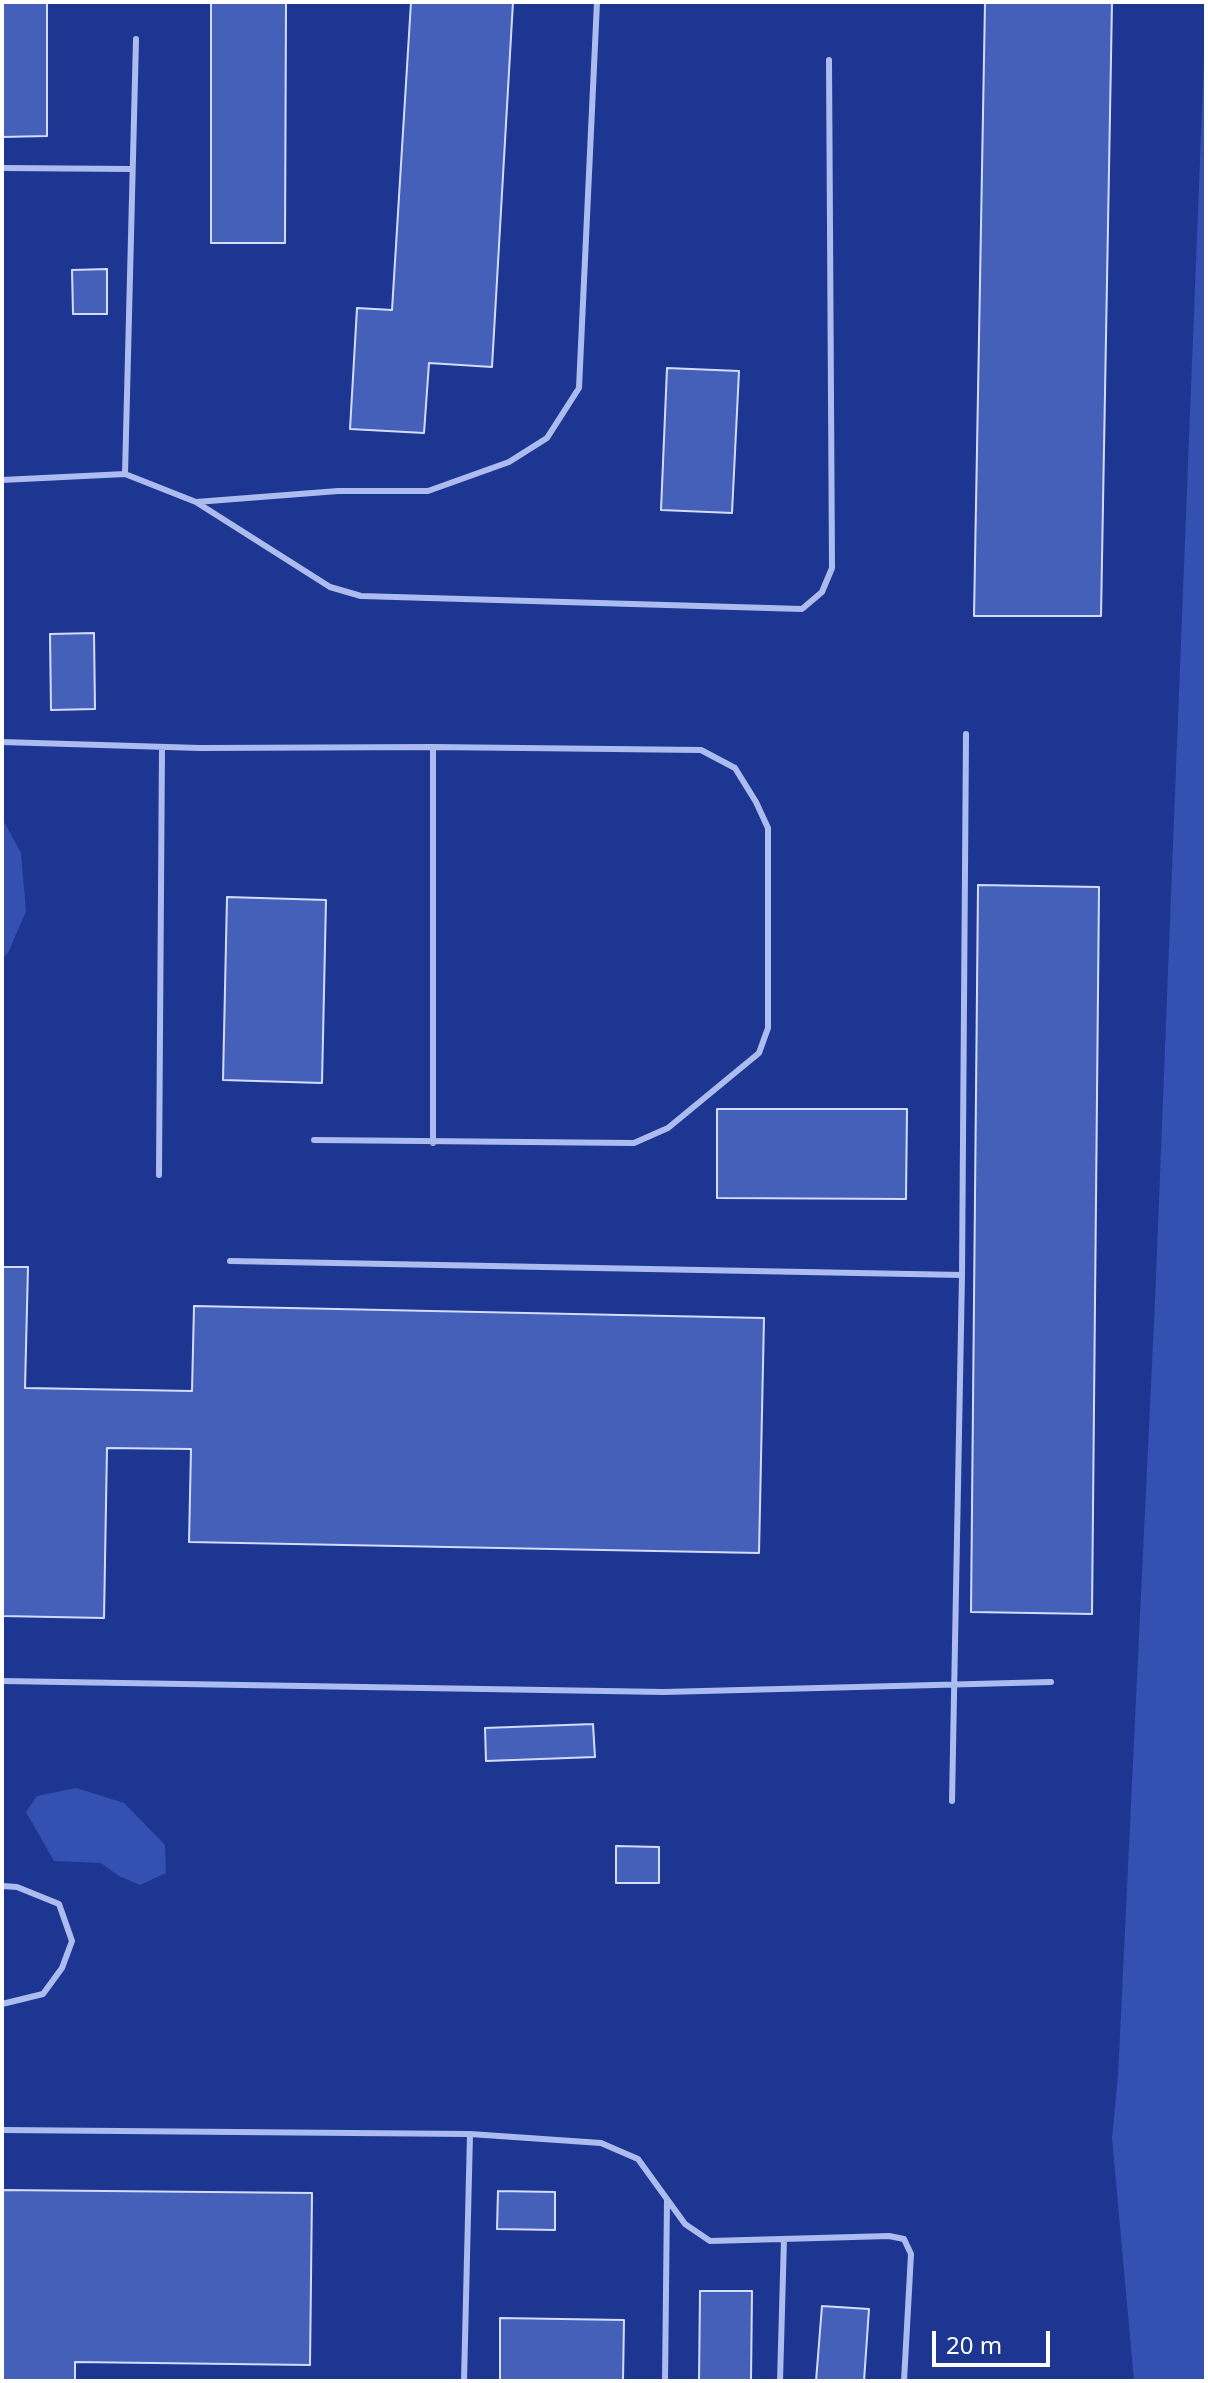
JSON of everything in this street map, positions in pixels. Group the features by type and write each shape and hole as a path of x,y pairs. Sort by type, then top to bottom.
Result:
{"lane":[{"path":"196,502 338,491 428,491 509,462 547,438 579,388 597,2"},
{"path":"125,474 136,39"},
{"path":"2,480 125,474 196,502 330,587 361,596 802,609 822,592 832,568 829,60"},
{"path":"2,168 132,169"},
{"path":"952,1801 962,1275 966,734"},
{"path":"2,742 162,747 701,750 735,768 768,828 768,1028 759,1053 668,1128 634,1143 314,1140"},
{"path":"159,1175 162,747"},
{"path":"433,747 433,1143"},
{"path":"230,1261 962,1275"},
{"path":"2,1681 664,1692 1051,1682"},
{"path":"2,1886 17,1887 59,1904 72,1941 62,1968 43,1994 2,2004"},
{"path":"2,2130 470,2134 601,2143 638,2159 685,2224 710,2241 889,2236 904,2239 911,2254 904,2381"},
{"path":"464,2381 470,2134"},
{"path":"665,2381 667,2200"},
{"path":"780,2381 784,2239"}],"shaded area":[{"path":"1206,7 1206,2381 1134,2381 1112,2138 1118,2076 1155,1301"},
{"path":"2,818 21,853 26,911 8,953 2,958"},
{"path":"76,1788 124,1803 165,1845 166,1873 140,1885 119,1876 101,1863 54,1861 26,1812 37,1796"}],"building":[{"path":"2,2 47,2 47,136 2,137"},
{"path":"211,2 286,2 285,243 211,243"},
{"path":"411,2 513,2 492,367 429,363 424,433 350,429 357,308 392,310"},
{"path":"985,2 1112,2 1101,616 974,616"},
{"path":"107,269 107,314 73,314 72,270"},
{"path":"667,368 739,371 732,513 661,510"},
{"path":"94,633 95,709 51,710 50,634"},
{"path":"978,885 1099,887 1092,1614 971,1612"},
{"path":"227,897 326,900 322,1083 223,1080"},
{"path":"717,1109 907,1109 906,1199 717,1198"},
{"path":"2,1267 28,1267 25,1388 192,1391 194,1306 764,1318 759,1553 189,1542 191,1449 107,1448 104,1618 2,1616"},
{"path":"593,1724 595,1757 486,1761 485,1728"},
{"path":"616,1846 659,1847 659,1883 616,1883"},
{"path":"2,2190 312,2193 310,2365 75,2362 75,2381 2,2381"},
{"path":"498,2191 555,2192 555,2230 497,2229"},
{"path":"700,2291 752,2291 751,2381 699,2381"},
{"path":"822,2306 869,2309 864,2381 816,2381"},
{"path":"500,2318 624,2320 623,2381 500,2381"}]}
